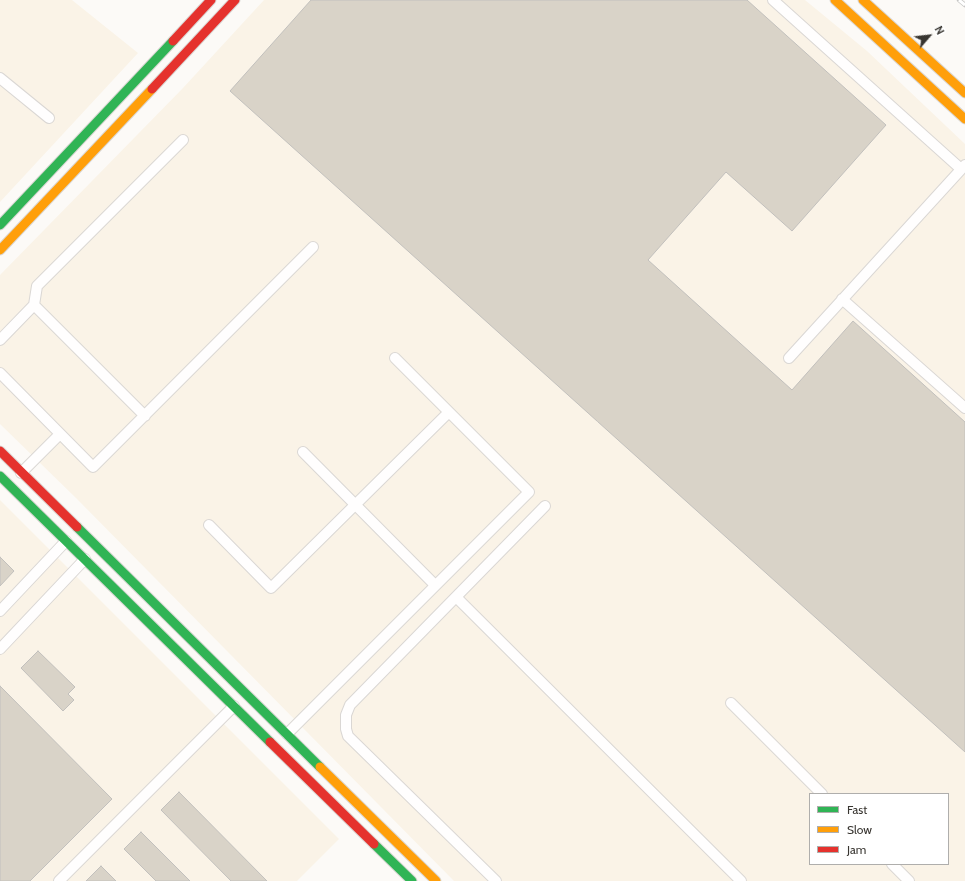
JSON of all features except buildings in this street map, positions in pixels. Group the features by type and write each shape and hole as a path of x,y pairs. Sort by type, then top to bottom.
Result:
{"street":[{"path":"0,224 211,0"},
{"path":"0,250 235,0"},
{"path":"835,0 965,119"},
{"path":"863,0 965,93"},
{"path":"0,451 436,881"},
{"path":"0,476 412,881"}],"lane":[{"path":"773,0 963,167 789,358"},
{"path":"0,78 50,118"},
{"path":"0,340 34,305 37,286 183,140"},
{"path":"0,373 93,467 313,247"},
{"path":"842,299 965,408"},
{"path":"34,305 145,416"},
{"path":"287,734 529,492 395,358"},
{"path":"209,525 271,588 449,412"},
{"path":"21,473 60,434"},
{"path":"303,452 435,585"},
{"path":"496,881 348,736 346,729 346,715 350,705 545,506"},
{"path":"0,611 66,541"},
{"path":"0,649 85,559"},
{"path":"456,597 741,881"},
{"path":"731,704 821,793"},
{"path":"60,881 234,706"},
{"path":"893,865 909,881"}],"shaded area":[{"path":"0,0 72,0 138,53 0,202"},
{"path":"264,0 805,0 867,51 965,144 965,881 454,881 76,498 0,424 0,275 183,88"},
{"path":"0,500 339,839 297,881 0,881"}],"railway":[{"path":"959,0 965,5"}],"traffic: fast":[{"path":"0,225 173,41"},
{"path":"0,476 270,742"},
{"path":"77,527 320,767"},
{"path":"374,844 412,881"}],"traffic: slow":[{"path":"835,0 965,119"},
{"path":"863,0 965,93"},
{"path":"0,250 152,89"},
{"path":"320,767 436,881"}],"traffic: jam":[{"path":"173,41 211,0"},
{"path":"152,89 235,0"},
{"path":"0,451 77,527"},
{"path":"270,742 374,844"}]}
